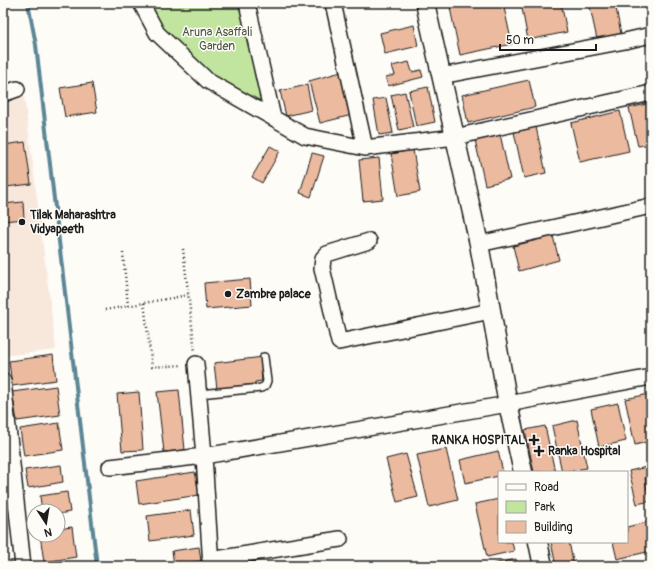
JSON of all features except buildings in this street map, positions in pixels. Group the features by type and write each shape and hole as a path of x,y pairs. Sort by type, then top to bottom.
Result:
{"street":[{"path":"142,3 157,33 208,81 305,136 364,148 456,137 651,94"},
{"path":"247,3 273,118"},
{"path":"333,3 364,148"},
{"path":"425,3 456,137 508,404 523,471"},
{"path":"441,76 617,43 651,35"},
{"path":"3,94 17,89"},
{"path":"478,244 651,206"},
{"path":"369,241 327,254 323,258 322,268 339,342 491,311"},
{"path":"196,364 204,456 210,563 340,539"},
{"path":"110,467 204,456 508,404 651,377"},
{"path":"3,381 23,566"},
{"path":"538,543 543,566"}],"lane":[{"path":"199,394 261,388 265,386 267,381 264,357"}],"path":[{"path":"144,304 152,367 196,364 184,249"},
{"path":"123,253 128,306"},
{"path":"105,310 188,295"}],"shaded area":[{"name":"Tilak Maharashtra Vidyapeeth","path":"23,87 56,350 3,356 3,94"}],"green space":[{"name":"Aruna Asaffali Garden","path":"146,3 243,3 270,105 208,81 163,33"}],"waterway":[{"path":"28,3 36,45 97,566"}],"place":[{"name":"Tilak Maharashtra Vidyapeeth","path":"22,222"},
{"name":"Zambre palace","path":"228,294"},
{"name":"RANKA HOSPITAL","path":"534,440"},
{"name":"Ranka Hospital","path":"539,451"}]}
